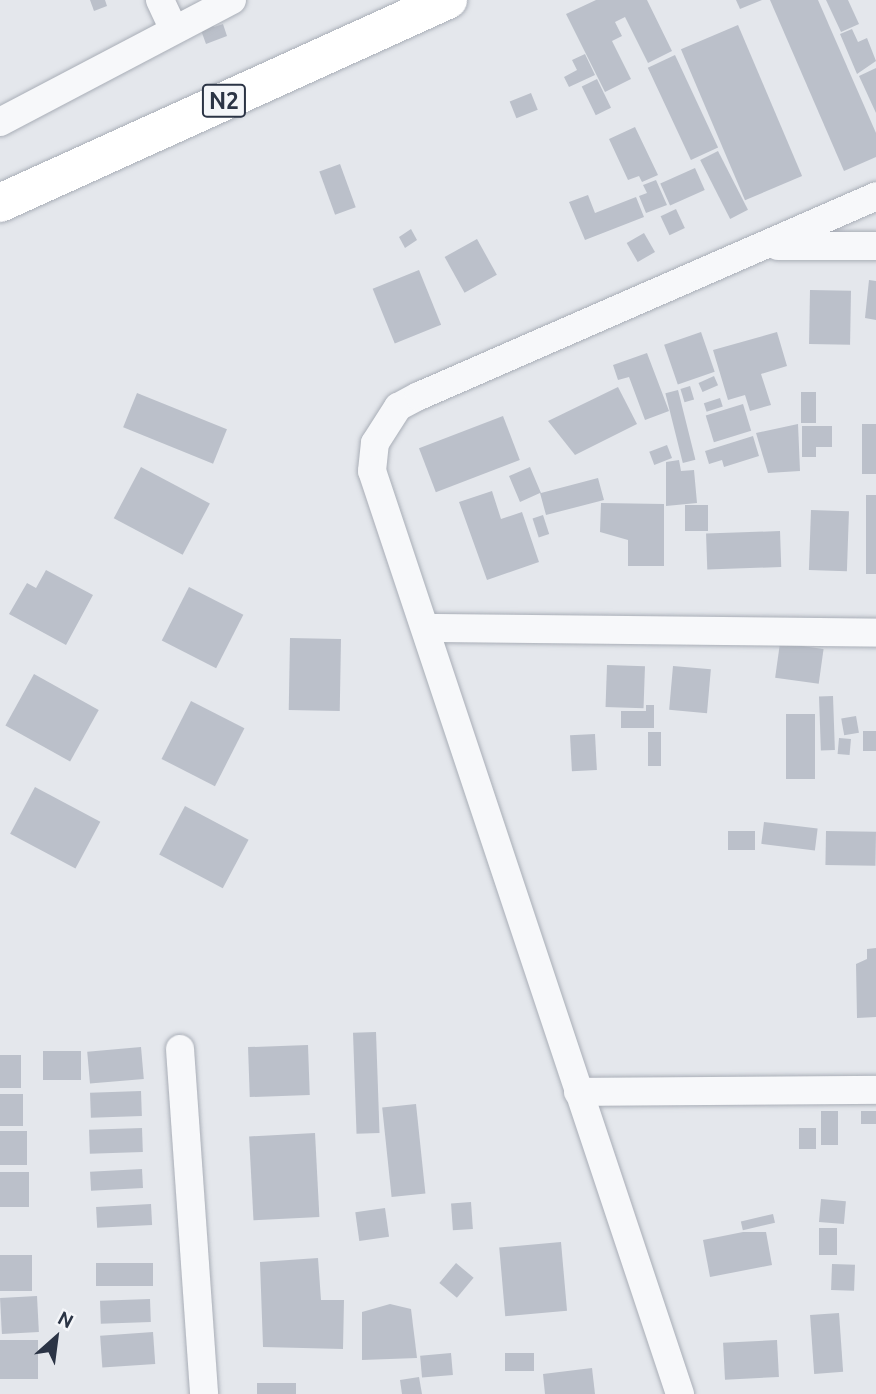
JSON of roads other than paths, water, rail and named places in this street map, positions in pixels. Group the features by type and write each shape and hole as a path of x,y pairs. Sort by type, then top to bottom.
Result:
{"main road":[{"name":"N2","path":"0,203 448,0"}],"street":[{"path":"160,0 173,28"},
{"path":"0,122 173,28 232,0"},
{"path":"680,1394 578,1092 428,628 372,471 375,443 398,407 769,246 876,196"},
{"path":"769,246 876,246"},
{"path":"428,628 876,633"},
{"path":"180,1049 204,1394"},
{"path":"578,1092 876,1090"}]}
